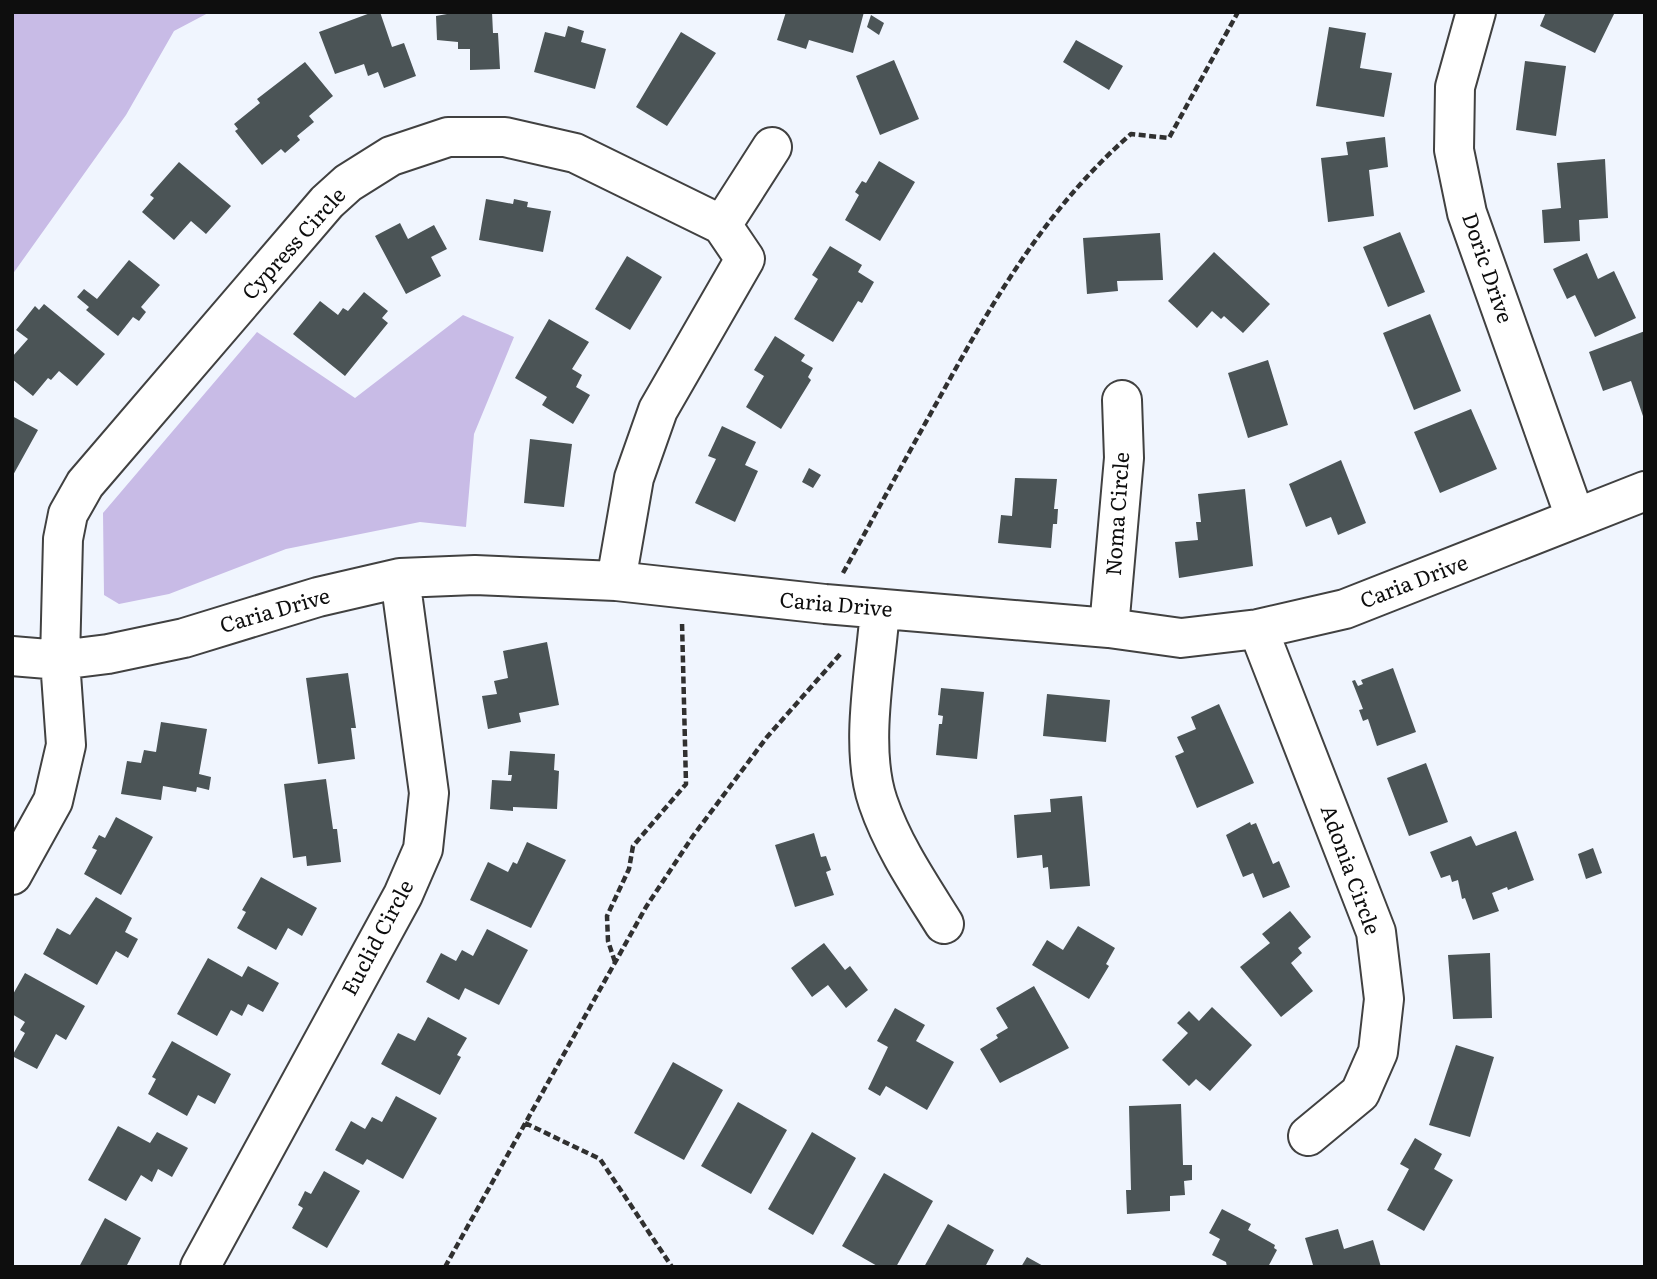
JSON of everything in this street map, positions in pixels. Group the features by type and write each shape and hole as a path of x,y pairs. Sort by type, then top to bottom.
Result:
{"street":[{"name":"Doric Drive","path":"1476,12 1470,24 1455,87 1454,150 1467,213 1575,517"},
{"name":"Cypress Circle","path":"60,660 64,539 68,514 85,484 327,202 348,183 391,156 448,137 505,137 575,153 722,225 745,259 658,410 634,478 616,582"},
{"path":"722,225 772,147"},
{"name":"Noma Circle","path":"1109,628 1124,458 1122,400"},
{"name":"Caria Drive","path":"12,656 60,660 184,638 318,597 400,578 475,575 616,582 880,610 1109,628 1181,638 1258,629 1345,609 1645,491"},
{"name":"Euclid Circle","path":"200,1267 403,895 423,849 429,793 400,578"},
{"path":"880,610 870,743 877,799 898,851 944,924"},
{"name":"Adonia Circle","path":"1258,629 1376,932 1384,999 1378,1052 1360,1093 1308,1136"},
{"path":"12,875 53,801 66,745 60,660"}],"path":[{"path":"825,604 1010,275 1072,191 1131,134 1169,138 1238,12"},
{"path":"615,962 608,941 607,916 629,869 633,846 686,784 681,707 682,590"},
{"path":"445,1267 646,907 693,836 767,737 848,645"},
{"path":"525,1123 600,1159 672,1267"}],"shaded area":[{"path":"12,12 210,12 174,31 126,115 12,275"},
{"path":"463,315 514,337 474,434 466,527 420,522 286,549 169,594 119,604 104,595 103,513 257,332 355,398"}],"building":[{"path":"373,12 380,12 392,47 404,43 416,76 384,88 378,72 368,76 364,64 335,74 319,32"},
{"path":"458,12 492,12 493,33 498,33 500,69 470,70 470,49 458,49 458,42 437,40 436,16"},
{"path":"786,12 864,12 853,53 809,40 806,49 777,40"},
{"path":"1546,12 1615,12 1595,53 1540,26"},
{"path":"871,15 884,23 879,35 867,27"},
{"path":"568,26 584,31 581,42 606,49 595,89 534,72 545,32 565,37"},
{"path":"1329,27 1366,33 1360,68 1392,73 1384,117 1316,106"},
{"path":"681,32 716,53 667,126 636,107"},
{"path":"1076,40 1123,66 1109,90 1063,62"},
{"path":"894,60 919,119 880,135 856,76"},
{"path":"1525,61 1566,66 1556,136 1516,130"},
{"path":"305,62 333,96 309,116 314,122 297,136 300,140 285,153 281,149 262,165 235,131 238,129 234,124 260,103 257,99"},
{"path":"1385,137 1388,167 1369,170 1374,216 1328,222 1321,158 1348,155 1346,142"},
{"path":"1605,159 1608,218 1579,220 1580,241 1544,243 1542,210 1561,208 1557,163"},
{"path":"879,161 915,182 880,241 845,220 859,195 855,192 862,181 866,183"},
{"path":"179,162 231,206 206,234 191,221 174,240 142,212 154,198 150,195"},
{"path":"486,199 513,204 514,199 528,202 527,207 551,211 543,252 479,240"},
{"path":"400,223 408,239 434,225 447,249 431,257 441,276 406,294 375,236"},
{"path":"1400,232 1425,292 1388,307 1363,247"},
{"path":"1160,233 1163,280 1117,281 1118,291 1087,294 1083,238"},
{"path":"830,246 862,265 858,272 874,282 862,303 858,301 833,342 794,319 818,279 812,275"},
{"path":"1214,252 1270,304 1243,333 1224,316 1221,319 1212,311 1197,328 1168,301"},
{"path":"1587,253 1598,279 1614,271 1636,318 1595,337 1575,295 1567,299 1553,269"},
{"path":"627,256 662,277 630,330 595,309"},
{"path":"129,260 160,285 141,307 146,312 139,321 133,317 118,336 86,310 89,307 77,297 84,289 97,299"},
{"path":"364,292 388,311 382,318 388,323 345,376 293,334 320,301 338,315 343,308 348,311"},
{"path":"44,304 105,354 77,386 59,371 51,380 48,378 33,396 12,379 12,357 28,339 16,330 35,306 39,310"},
{"path":"1430,314 1461,391 1414,410 1383,333"},
{"path":"549,319 589,342 572,369 582,375 576,387 590,395 573,424 542,405 547,397 515,378"},
{"path":"1645,331 1644,419 1631,381 1603,391 1589,352"},
{"path":"775,336 805,355 801,361 813,368 808,377 811,380 781,429 746,407 764,376 754,370"},
{"path":"1268,360 1288,425 1248,438 1228,373"},
{"path":"1471,409 1497,469 1440,493 1414,432"},
{"path":"12,416 38,430 12,477"},
{"path":"722,426 756,442 745,465 758,471 735,522 695,503 716,459 708,456"},
{"path":"530,439 572,444 564,507 524,503"},
{"path":"1341,460 1366,523 1338,535 1331,517 1306,527 1289,484"},
{"path":"809,468 821,475 813,488 802,482"},
{"path":"1015,478 1057,479 1054,509 1058,509 1057,524 1053,524 1051,548 998,543 1001,515 1012,516"},
{"path":"1245,489 1253,566 1179,578 1175,542 1198,540 1196,522 1201,522 1198,494"},
{"path":"547,642 559,705 519,713 521,722 488,729 482,696 497,694 494,681 508,678 503,651"},
{"path":"1393,668 1416,732 1377,746 1368,719 1363,721 1359,710 1363,709 1352,681 1355,680 1358,686 1363,684 1361,680"},
{"path":"348,673 356,728 351,728 355,759 318,764 306,678"},
{"path":"941,688 984,692 977,759 936,755 939,724 942,724 943,716 938,715"},
{"path":"1047,694 1110,700 1106,742 1043,736"},
{"path":"1219,704 1254,783 1197,808 1175,756 1184,752 1177,737 1196,729 1191,717"},
{"path":"161,722 207,729 199,774 211,777 209,790 197,787 196,792 163,786 161,800 121,794 127,761 141,763 144,750 156,752"},
{"path":"510,751 555,754 554,770 559,771 557,809 490,809 492,780 511,781 512,775 508,775"},
{"path":"1426,763 1448,822 1409,836 1387,778"},
{"path":"326,779 341,862 307,866 306,856 293,858 284,784"},
{"path":"1082,796 1090,886 1050,889 1048,867 1043,868 1042,855 1017,858 1014,815 1051,812 1050,799"},
{"path":"116,817 153,837 121,895 84,874 97,850 92,848 99,835 105,838"},
{"path":"1250,822 1251,825 1256,823 1273,864 1279,861 1290,887 1263,898 1253,873 1243,877 1226,835"},
{"path":"1516,831 1534,880 1492,893 1499,911 1473,920 1465,898 1462,899 1458,880 1452,882 1450,875 1441,878 1430,852 1471,836 1476,846"},
{"path":"814,833 821,857 826,856 831,870 826,872 834,895 795,907 775,845"},
{"path":"527,842 566,860 531,928 470,900 488,862 508,872 513,862 517,864"},
{"path":"1593,848 1602,873 1586,879 1578,854"},
{"path":"261,877 317,908 302,936 288,928 276,950 237,928 246,912 242,910"},
{"path":"96,897 132,918 125,932 138,939 128,958 116,951 97,985 43,954 57,928 70,935"},
{"path":"1290,911 1311,937 1298,948 1302,953 1291,963 1313,991 1281,1017 1240,967 1270,943 1262,934"},
{"path":"1078,926 1115,948 1106,964 1109,966 1089,999 1032,965 1047,940 1063,950"},
{"path":"487,929 528,950 499,1005 465,988 459,1000 426,982 441,953 456,961 462,950 473,956"},
{"path":"824,943 845,970 850,966 868,990 846,1008 828,985 812,997 791,968"},
{"path":"1490,953 1492,1018 1453,1019 1448,955"},
{"path":"208,958 242,977 248,966 279,983 263,1012 248,1004 242,1016 231,1010 217,1036 177,1014"},
{"path":"25,973 85,1006 66,1040 56,1034 37,1069 12,1056 25,1033 20,1030 25,1022 12,1014 12,996"},
{"path":"1034,986 1069,1048 1000,1083 980,1049 1008,1028 996,1008"},
{"path":"1212,1007 1252,1045 1210,1091 1196,1079 1189,1086 1162,1060 1188,1033 1177,1023 1189,1011 1199,1021"},
{"path":"895,1008 925,1025 916,1041 954,1062 927,1110 886,1086 880,1096 868,1089 888,1047 877,1041"},
{"path":"428,1017 467,1038 457,1055 461,1057 440,1095 381,1064 398,1033 415,1041"},
{"path":"172,1041 231,1074 215,1104 198,1095 187,1116 148,1094 156,1079 152,1077"},
{"path":"1456,1045 1494,1057 1470,1137 1429,1125"},
{"path":"673,1062 723,1090 684,1160 634,1133"},
{"path":"396,1096 437,1118 403,1179 367,1159 363,1165 335,1150 351,1121 365,1129 372,1117 382,1122"},
{"path":"738,1102 787,1130 751,1194 701,1166"},
{"path":"1181,1104 1183,1165 1192,1165 1192,1180 1184,1181 1185,1195 1170,1196 1170,1211 1127,1214 1126,1190 1131,1190 1129,1106"},
{"path":"118,1126 150,1143 157,1132 188,1148 172,1177 158,1169 152,1182 141,1175 126,1201 88,1180"},
{"path":"812,1132 856,1158 813,1235 768,1209"},
{"path":"1415,1138 1442,1154 1434,1169 1453,1180 1424,1231 1387,1210 1409,1169 1400,1164"},
{"path":"324,1171 360,1191 327,1248 292,1228 303,1208 298,1205 305,1191 311,1194"},
{"path":"884,1173 933,1201 896,1267 879,1267 842,1246"},
{"path":"1222,1209 1251,1224 1248,1230 1275,1245 1277,1250 1268,1267 1227,1267 1226,1262 1212,1255 1220,1239 1209,1233"},
{"path":"105,1218 141,1238 126,1267 79,1267"},
{"path":"948,1224 994,1250 985,1267 924,1267"},
{"path":"1338,1229 1344,1249 1373,1240 1381,1267 1313,1265 1305,1238"},
{"path":"1027,1257 1045,1267 1021,1267"}]}
